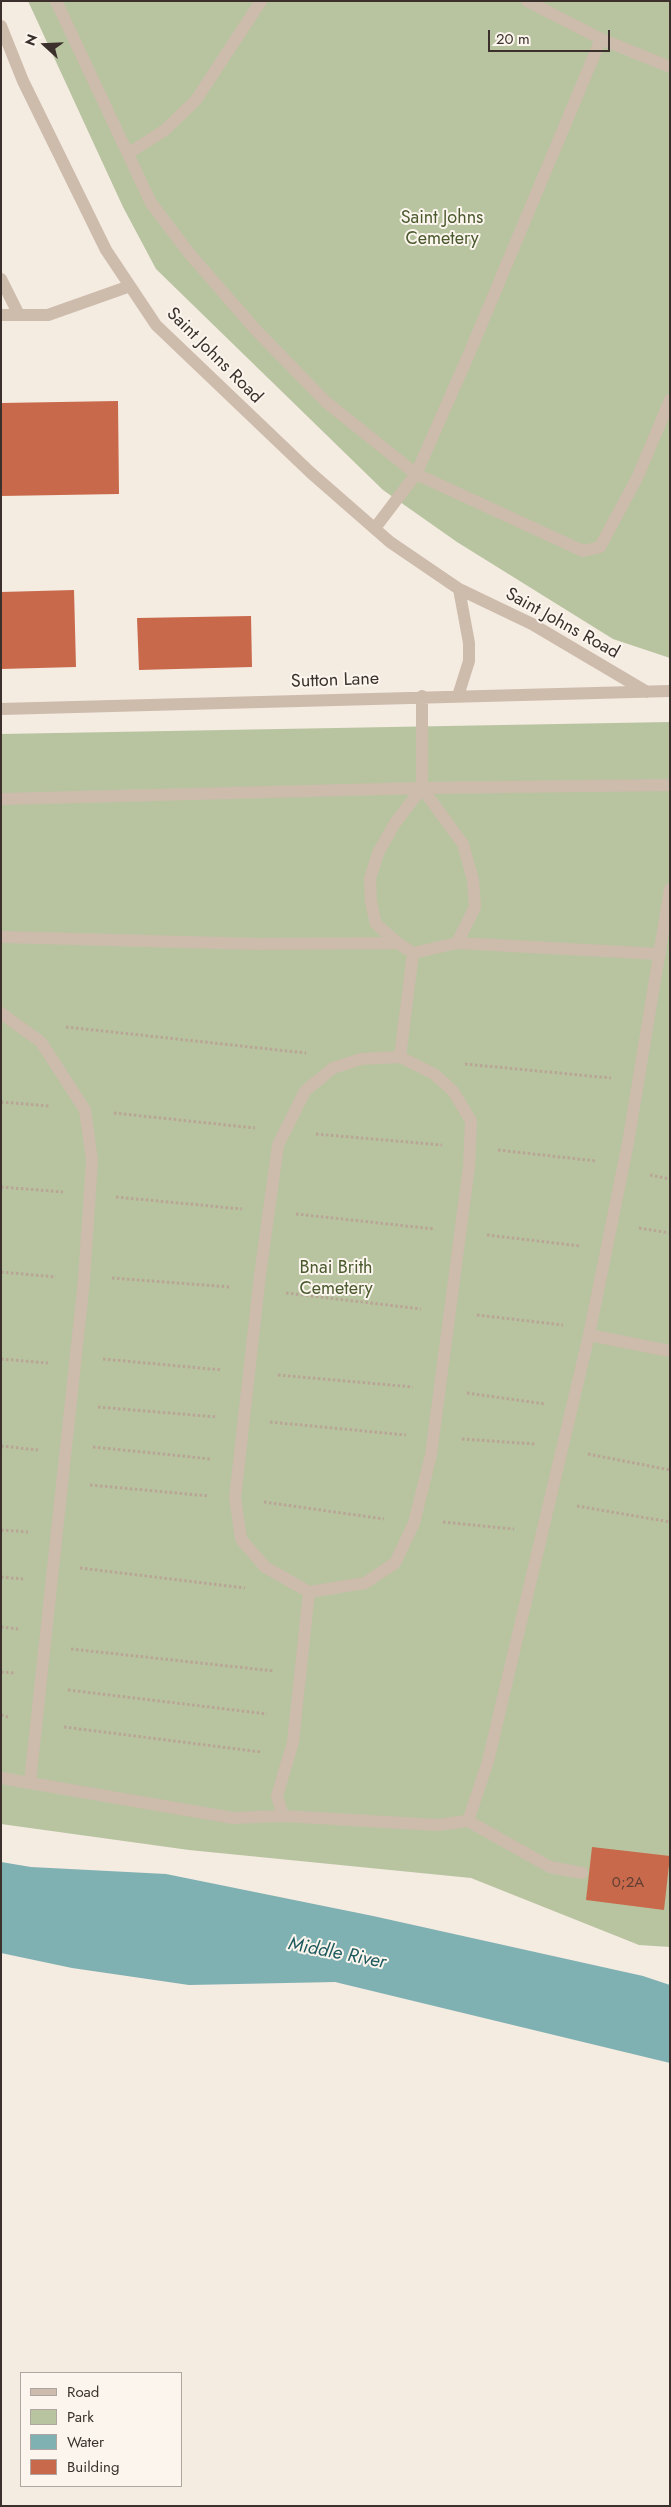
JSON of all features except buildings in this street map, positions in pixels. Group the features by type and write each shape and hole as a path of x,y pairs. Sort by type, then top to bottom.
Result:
{"street":[{"path":"56,1 151,203 189,253 255,329 326,402 416,474 583,551 600,547 638,476 670,400"},
{"path":"129,154 165,130 196,100 261,1"},
{"path":"526,1 600,39 670,67"},
{"name":"Saint Johns Road","path":"1,26 23,80 106,250 156,325 311,473 390,542 459,589 532,624 647,692"},
{"path":"375,528 416,474 469,354 600,39"},
{"path":"1,279 19,315"},
{"path":"1,315 48,315 130,286"},
{"path":"458,696 468,661 469,643 459,589"},
{"name":"Sutton Lane","path":"1,709 422,696 670,691"},
{"path":"422,696 422,788 463,844 473,880 475,907 457,943"},
{"path":"1,799 422,788 670,785"},
{"path":"422,788 395,823 378,853 370,879 371,902 376,924 398,944 413,953 457,943 660,954"},
{"path":"468,1821 488,1761 590,1335 638,1081 670,889"},
{"path":"1,937 259,944 398,944"},
{"path":"400,1057 413,953"},
{"path":"1,1013 41,1042 85,1110 92,1160 84,1280 30,1782"},
{"path":"400,1057 434,1074 454,1091 471,1121 469,1166 431,1455 414,1524 395,1563 365,1583 309,1592 265,1567 241,1539 235,1498 278,1145 305,1091 333,1068 361,1059 400,1057"},
{"path":"590,1335 670,1351"},
{"path":"283,1816 277,1796 293,1742 309,1592"},
{"path":"1,1778 233,1818 283,1816 437,1825 468,1821 550,1867 582,1873"}],"path":[{"path":"63,1027 311,1053"},
{"path":"460,1063 638,1081"},
{"path":"1,1187 269,1211 606,1249"},
{"path":"1,1272 84,1280 114,1278 259,1290"},
{"path":"1,1359 46,1363 76,1357 440,1389 572,1408"},
{"path":"70,1405 433,1437 526,1443 562,1448 670,1470"},
{"path":"1,1446 42,1450 66,1444 239,1461"},
{"path":"62,1482 235,1498 414,1524 437,1522 542,1532"},
{"path":"549,1502 670,1522"},
{"path":"53,1565 249,1588 265,1567"},
{"path":"1,1627 23,1629 45,1646 300,1674"},
{"path":"1,1672 16,1673 40,1687 295,1718"},
{"path":"1,1715 36,1724 289,1755"}],"green space":[{"name":"Saint Johns Cemetery","path":"28,1 670,1 670,658 613,639 457,542 383,490 156,269 123,207"},
{"name":"Bnai Brith Cemetery","path":"670,722 670,1947 639,1945 471,1878 189,1850 1,1824 1,734"}],"water":[{"name":"Middle River","path":"1,1862 31,1867 166,1874 373,1916 643,1976 670,1985 670,2063 335,1982 189,1985 72,1968 1,1953"}]}
